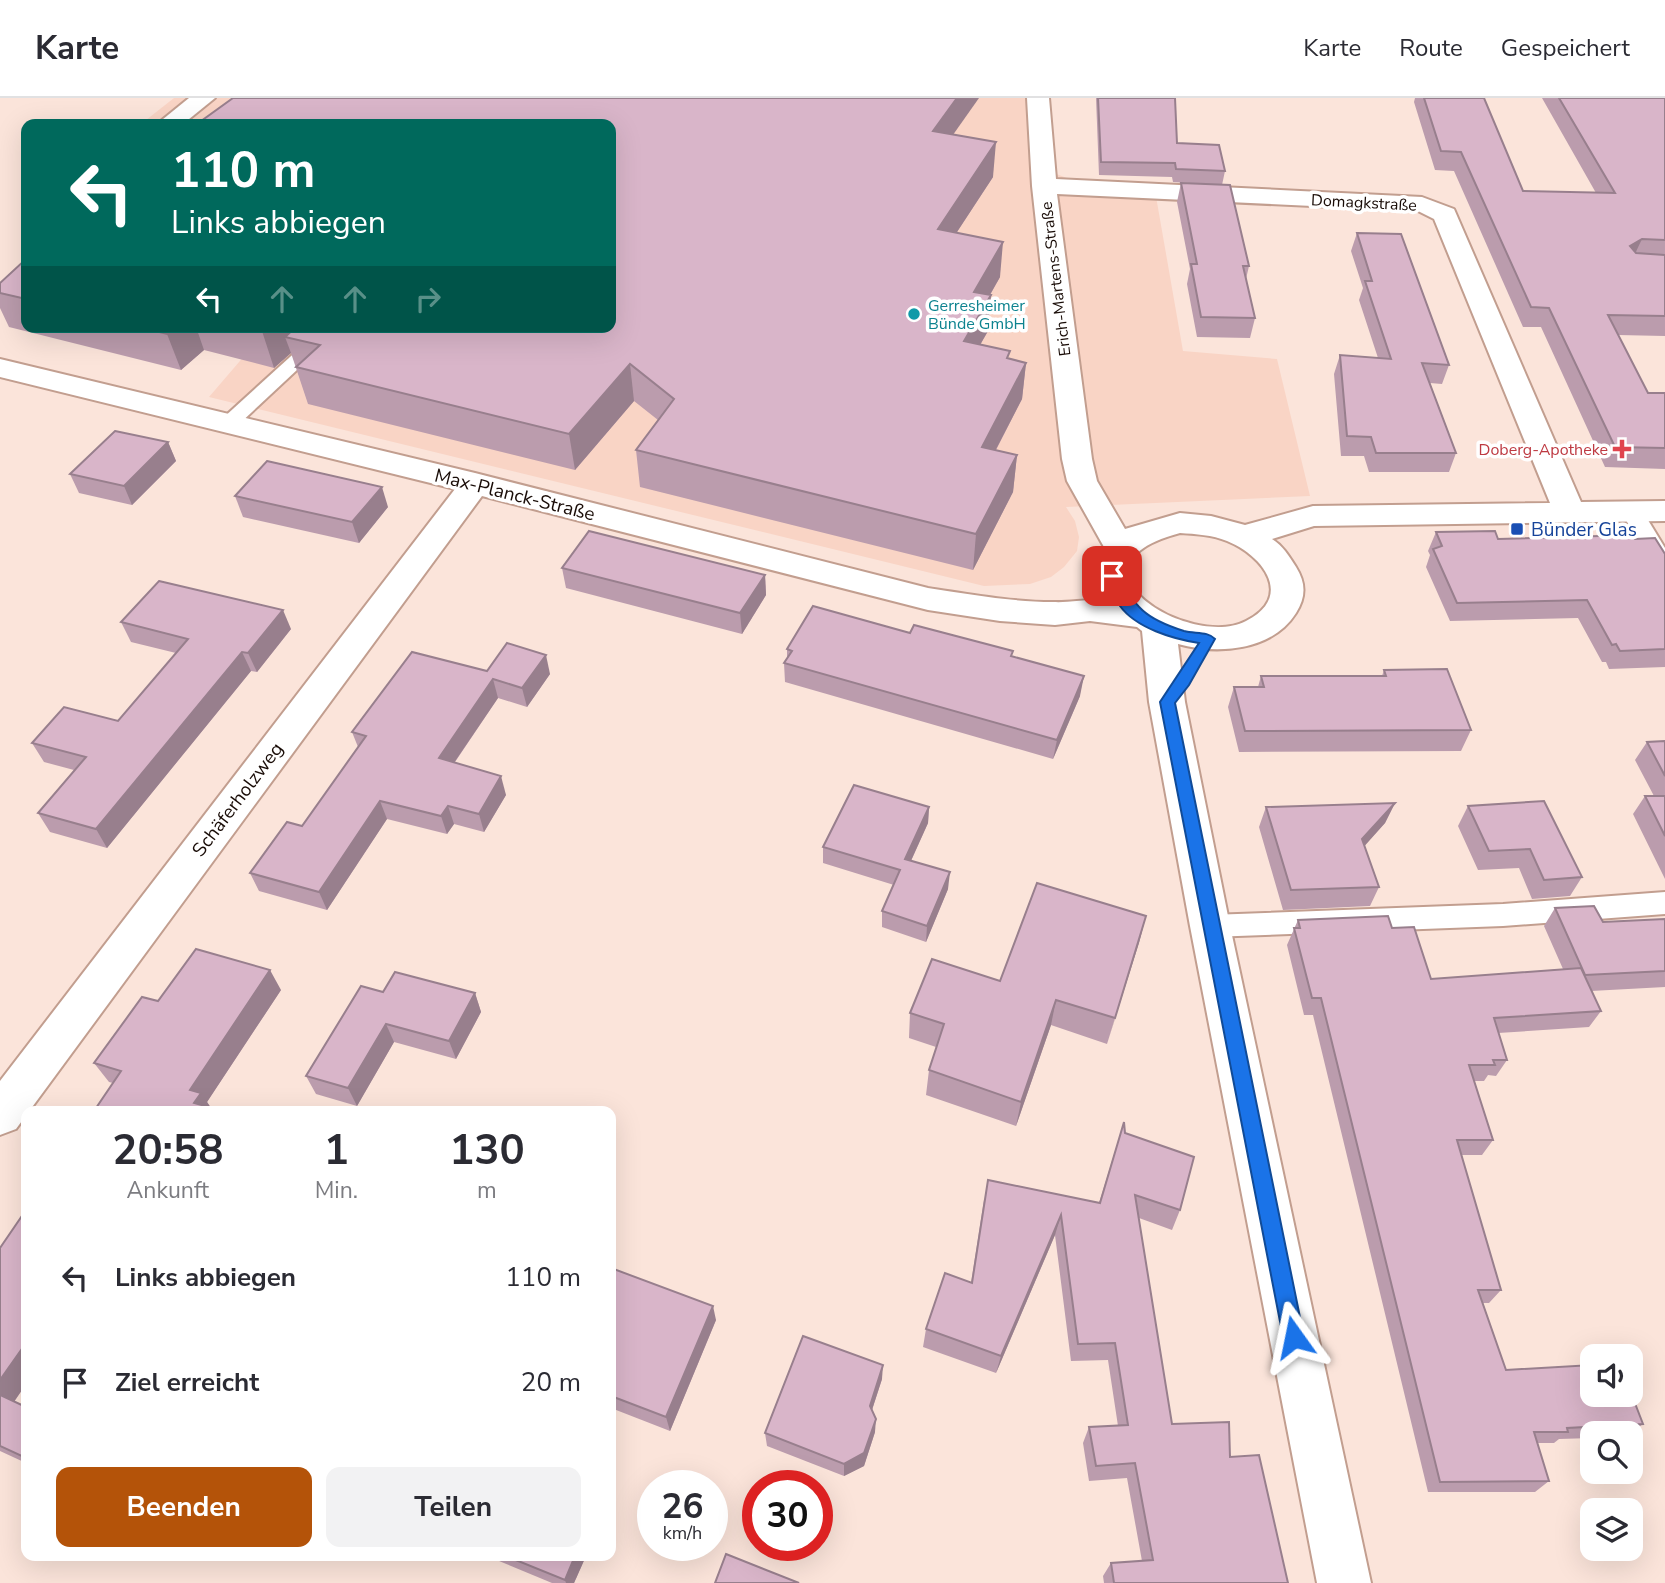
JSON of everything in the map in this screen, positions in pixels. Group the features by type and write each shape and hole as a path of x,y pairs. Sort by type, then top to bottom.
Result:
{"street":[{"path":"175,119 204,98"},
{"name":"Erich-Martens-Straße","path":"1038,98 1044,187 1077,460 1082,481 1116,555"},
{"name":"Domagkstraße","path":"1044,187 1422,204 1445,214 1569,510"},
{"name":"Max-Planck-Straße","path":"0,369 230,422 928,600 963,607 1055,614 1090,610 1149,622"},
{"path":"1077,460 1098,485 1160,526"},
{"name":"Schäferholzweg","path":"0,1115 475,483"},
{"path":"1244,536 1313,516 1569,510 1665,511"},
{"path":"1279,562 1328,529 1380,513"},
{"path":"1203,524 1244,536 1279,562 1287,581 1287,599 1278,616 1260,629 1236,637 1208,639 1182,636 1149,622 1116,590 1112,576 1116,555 1137,534 1160,526 1203,524"},
{"name":"Max-Planck-Straße","path":"1030,610 1090,581 1116,555"},
{"path":"1149,622 1344,1583"},
{"path":"1167,702 1184,681 1208,639"}],"lane":[{"path":"230,422 327,333"},
{"path":"1632,512 1665,566"},
{"path":"1210,926 1503,915 1665,903"}],"shaded area":[{"path":"174,98 1049,98 1054,173 1072,180 1154,185 1183,351 1277,359 1310,496 1066,507 1075,521 1079,537 1077,551 1064,567 1051,577 1030,584 984,586 209,397 264,333 616,333 616,119 147,119"}],"building":[{"name":"Gerresheimer Bünde GmbH","path":"233,98 957,98 933,131 996,142 938,229 1003,242 974,292 991,295 964,341 1010,351 1007,358 1026,363 982,447 1017,455 976,534 636,450 674,399 630,364 569,434 296,367 320,345 285,337 289,333 616,333 616,119 204,119"},
{"path":"1098,98 1175,98 1177,143 1219,145 1225,171 1176,169 1175,163 1101,162"},
{"path":"1424,98 1484,98 1523,191 1615,193 1559,98 1665,98 1665,240 1642,239 1630,246 1636,253 1665,255 1665,316 1608,315 1648,393 1665,393 1665,448 1615,447 1549,308 1531,307 1461,152 1441,151"},
{"path":"1181,183 1230,185 1249,266 1243,266 1255,318 1201,317 1191,264 1197,264"},
{"path":"1357,233 1401,234 1449,365 1422,363 1456,453 1376,453 1371,437 1347,436 1340,355 1391,359 1365,281 1372,281"},
{"path":"21,264 21,298 0,293 0,283"},
{"path":"115,431 168,442 124,486 70,474"},
{"path":"267,461 382,487 352,522 235,496"},
{"path":"589,531 765,575 740,613 562,568"},
{"path":"1495,531 1498,539 1633,535 1635,539 1655,538 1665,554 1665,649 1620,651 1616,644 1612,645 1587,600 1457,603 1433,549 1442,546 1436,532"},
{"path":"159,581 283,610 248,653 242,652 96,829 38,813 86,757 32,743 64,707 118,721 188,639 121,622"},
{"path":"813,606 910,633 914,625 1013,651 1011,656 1084,676 1057,740 784,663 792,651 787,649"},
{"path":"507,643 546,655 522,688 493,679 439,758 501,776 479,814 448,806 441,816 380,801 319,892 250,873 287,822 302,826 366,736 352,732 412,652 487,671"},
{"path":"1447,669 1471,730 1245,731 1234,687 1264,687 1261,676 1386,676 1384,670"},
{"path":"1665,741 1665,776 1647,742"},
{"path":"854,785 929,807 905,859 950,872 927,926 882,911 900,870 823,847"},
{"path":"1645,796 1665,796 1665,836"},
{"path":"1544,801 1582,877 1544,880 1530,849 1489,851 1468,806"},
{"path":"1395,803 1362,839 1379,887 1291,890 1266,807"},
{"path":"1037,883 1146,916 1115,1018 1056,1000 1021,1102 929,1070 944,1024 910,1013 932,959 1000,981"},
{"path":"1594,906 1603,922 1665,919 1665,971 1585,975 1555,908"},
{"path":"1388,916 1392,928 1414,927 1431,979 1581,968 1601,1011 1494,1018 1507,1060 1493,1060 1495,1065 1469,1065 1493,1140 1457,1140 1501,1290 1478,1290 1506,1370 1580,1366 1580,1407 1636,1407 1642,1421 1580,1421 1580,1427 1567,1428 1568,1432 1534,1432 1549,1481 1440,1482 1321,998 1312,998 1294,928 1300,928 1298,920"},
{"path":"196,949 270,970 190,1090 201,1093 194,1103 205,1106 97,1106 121,1071 94,1063 142,997 158,1001"},
{"path":"395,972 475,993 449,1041 386,1024 348,1088 306,1076 361,986 383,992"},
{"path":"1124,1122 1125,1133 1194,1157 1180,1210 1135,1195 1172,1424 1229,1422 1230,1457 1259,1455 1288,1583 1114,1583 1111,1563 1153,1560 1135,1463 1096,1466 1089,1427 1128,1425 1115,1343 1078,1344 1061,1215 1001,1356 926,1329 945,1273 972,1283 988,1180 1100,1203"},
{"path":"21,1217 21,1350 0,1380 0,1248"},
{"path":"616,1270 713,1306 666,1417 616,1398"},
{"path":"803,1336 883,1365 870,1406 876,1419 864,1453 844,1464 765,1433"},
{"path":"0,1395 21,1405 21,1456 0,1446"},
{"path":"728,1555 799,1583 715,1583 723,1561 728,1561"},
{"path":"518,1561 573,1561 565,1580"}],"place":[{"name":"Gerresheimer Bünde GmbH","path":"914,314"},
{"name":"Doberg-Apotheke","path":"1622,449"},
{"name":"Bünder Glas","path":"1517,529"}],"route":[{"path":"1112,576 1116,590 1125,604 1138,616 1159,628 1182,636 1208,639 1184,681 1167,702 1294,1337"}]}
